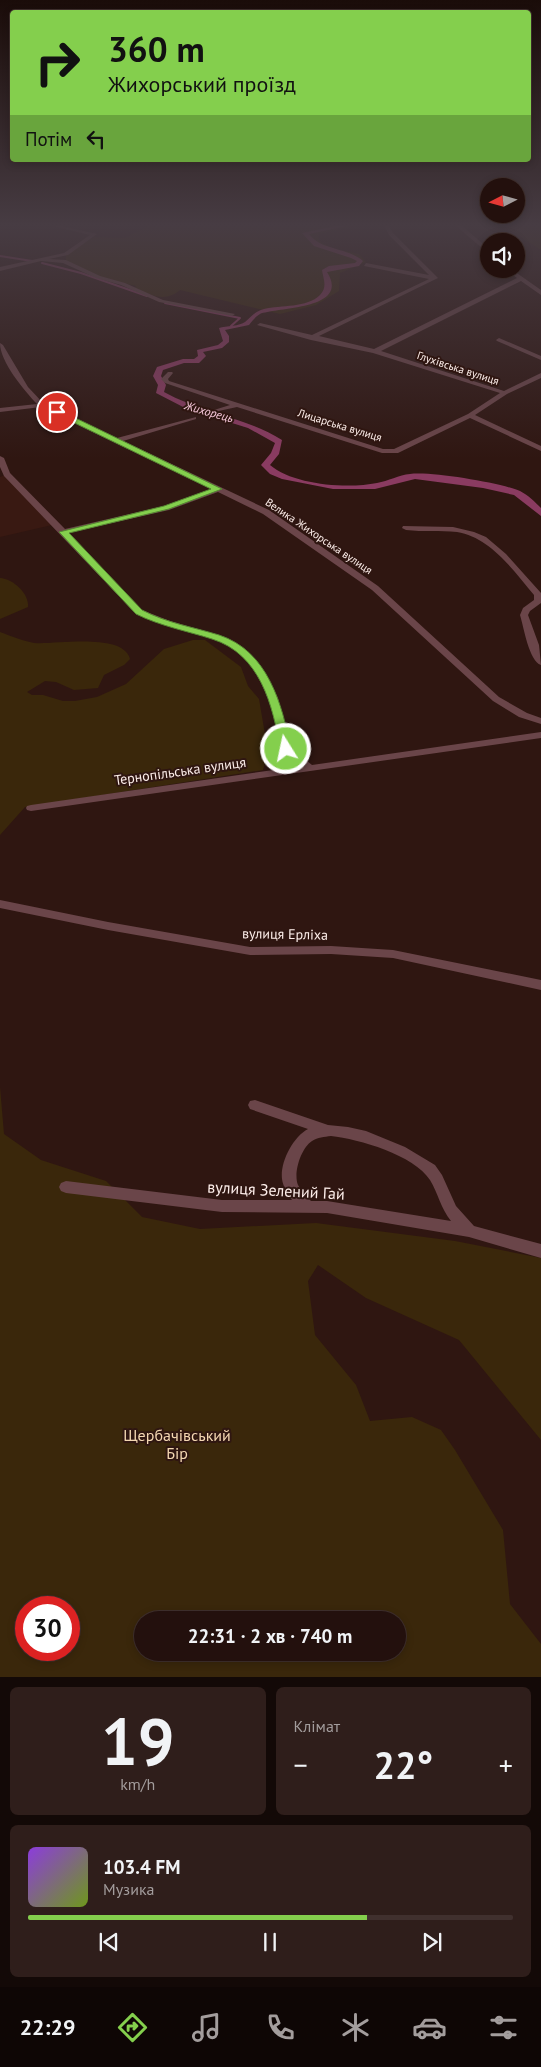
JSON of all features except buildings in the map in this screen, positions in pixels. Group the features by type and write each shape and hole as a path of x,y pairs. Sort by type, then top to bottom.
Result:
{"street":[{"path":"173,303 232,314"},
{"path":"311,338 383,303"},
{"path":"375,351 471,303"},
{"name":"Глухівська вулиця","path":"260,325 375,351 505,394"},
{"path":"498,340 541,358"},
{"name":"Велика Жихорська вулиця","path":"0,345 25,388 42,405 266,512 375,588 496,699 523,715 541,722"},
{"path":"0,362 10,362"},
{"name":"Лицарська вулиця","path":"170,373 164,379 167,382 382,451 396,452 470,415 505,394 541,376"},
{"path":"216,411 236,404"},
{"path":"2,408 42,405"},
{"path":"470,415 541,449"},
{"path":"118,440 194,418"},
{"path":"0,458 4,473 64,532 139,612 154,620 217,637 237,646 263,675 280,715 286,749 308,767"},
{"path":"64,532 166,508 218,489"},
{"path":"406,528 462,530 483,539 497,549 538,595 538,601 526,610 524,616 535,656 541,662"},
{"name":"Тернопільська вулиця","path":"31,808 541,735"},
{"name":"вулиця Ерліха","path":"0,904 108,926 250,951 331,950 393,954 541,985"},
{"path":"256,1105 326,1130 358,1134 426,1166 439,1180 449,1207 469,1231"},
{"path":"307,1207 292,1190 288,1173 298,1148 307,1136 326,1130"},
{"name":"вулиця Зелений Гай","path":"66,1187 222,1206 327,1207 469,1231 541,1251"}],"shaded area":[{"path":"5,475 52,525 0,537 0,477"}],"green space":[{"path":"235,303 319,303 280,314"},
{"path":"0,578 15,584 23,592 28,602 28,607 0,619"},
{"path":"0,632 34,643 102,643 115,645 125,651 130,659 124,665 104,675 98,688 74,690 56,682 45,681 27,692 32,695 43,695 63,701 97,697 126,684 164,649 193,640 205,640 241,667 248,686 259,699 268,752 263,770 25,807 0,835"},
{"name":"Щербачівський Бір","path":"0,1087 4,1134 41,1160 106,1181 142,1217 200,1229 316,1223 455,1241 541,1258 541,1440 459,1340 366,1298 318,1265 308,1281 315,1335 356,1385 370,1421 412,1417 441,1430 503,1530 510,1604 541,1644 541,1677 0,1677"}],"waterway":[{"path":"166,303 240,318 231,326"},
{"name":"Жихорець","path":"308,303 258,313 247,324 221,329 226,336 226,342 220,347 199,351 202,356 196,361 183,361 160,369 157,376 162,385 160,393 189,407 251,426 265,433 279,442 275,454 265,465 273,472 300,482 349,488 375,486 410,476 423,476 498,488 517,493 527,499 541,513"}],"route":[{"path":"57,412 218,489 166,508 64,532 139,612 154,620 217,637 237,646 263,675 280,715 286,749"}]}
